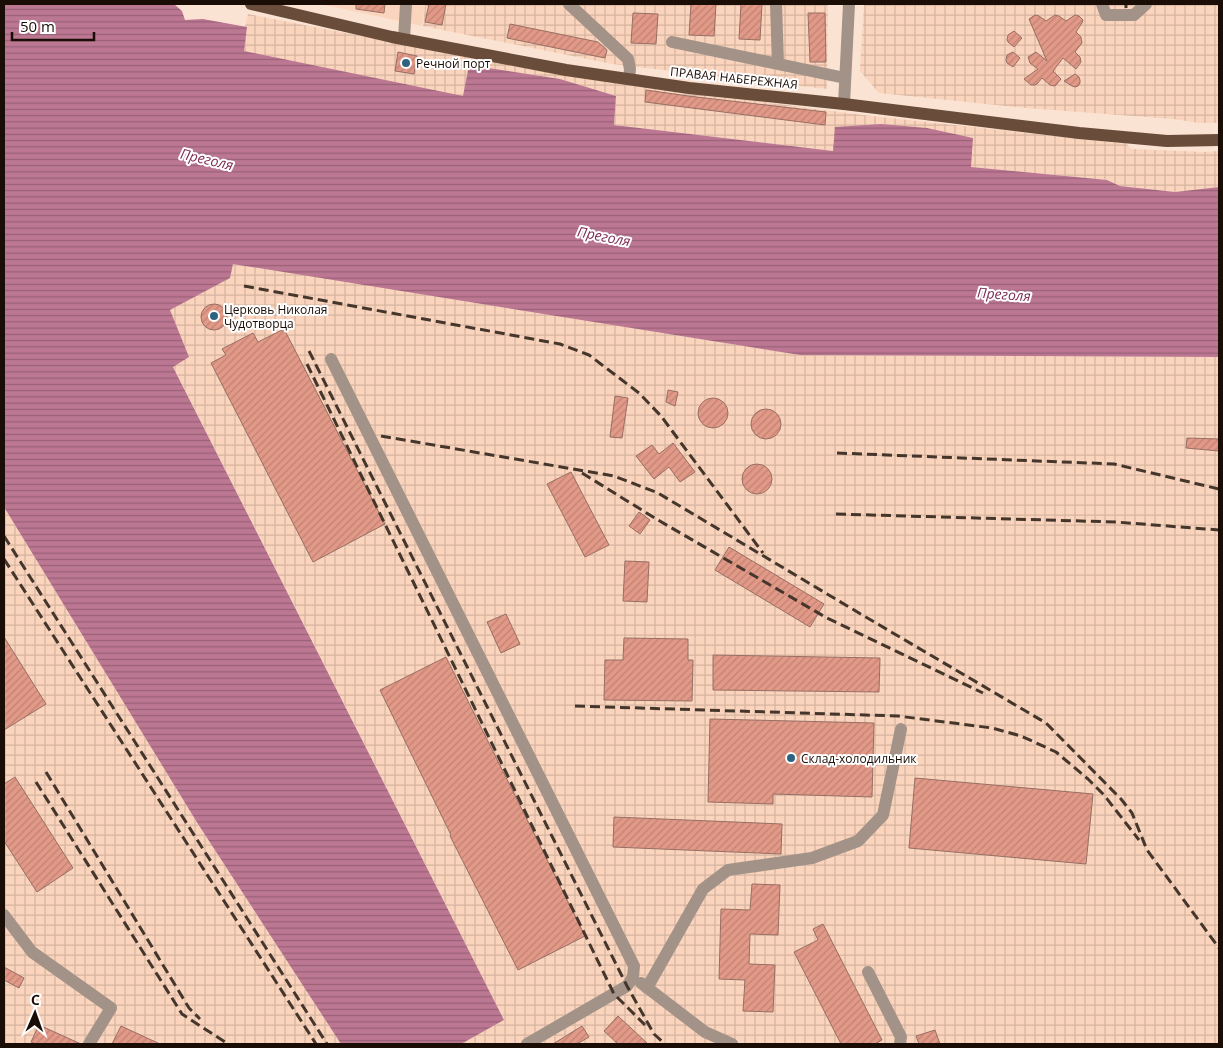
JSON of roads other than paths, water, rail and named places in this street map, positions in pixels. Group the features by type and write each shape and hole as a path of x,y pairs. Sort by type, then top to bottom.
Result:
{"main road":[{"name":"ПРАВАЯ НАБЕРЕЖНАЯ","path":"251,4 404,39 566,70 689,88 844,104 1079,133 1168,140 1219,140"}],"street":[{"path":"404,39 406,4"},
{"path":"570,4 628,59 629,79"},
{"path":"776,4 778,64"},
{"path":"844,104 849,4"},
{"path":"1102,4 1106,15 1134,15 1146,4"},
{"path":"672,42 845,78"},
{"path":"331,359 634,966 633,977 627,986 527,1044"},
{"path":"647,988 703,889 728,870 812,858 858,841 883,815 901,729"},
{"path":"4,915 32,952 111,1008 90,1044"},
{"path":"868,972 901,1037 900,1044"},
{"path":"633,977 705,1032 732,1044"}],"water":[{"name":"Преголя","path":"4,4 174,4 182,11 185,20 203,19 247,27 244,51 463,96 469,65 560,79 616,96 614,125 833,151 835,127 881,124 927,128 973,138 971,167 1107,180 1120,186 1175,192 1219,187 1219,357 800,355 233,264 230,278 170,310 189,357 173,367 504,1020 461,1044 341,1044 198,824 4,507"}],"railway":[{"path":"244,286 560,344 589,355 639,393 661,416 763,553"},
{"path":"309,351 627,986 654,1034 665,1044"},
{"path":"307,364 614,994 645,1025"},
{"path":"381,436 614,476 658,493 1046,723 1121,799 1132,813 1147,850 1219,948"},
{"path":"837,453 1114,464 1219,489"},
{"path":"582,473 658,520 827,618 983,693"},
{"path":"836,514 1116,522 1219,530"},
{"path":"4,536 327,1044"},
{"path":"4,559 316,1044"},
{"path":"575,706 898,716 992,728 1021,736 1056,752 1104,795 1139,840"},
{"path":"46,772 189,1008 200,1019"},
{"path":"36,782 182,1014 228,1044"}],"place":[{"name":"Речной порт","path":"406,63"},
{"name":"Церковь Николая Чудотворца","path":"214,316"},
{"name":"Склад-холодильник","path":"791,758"}]}
